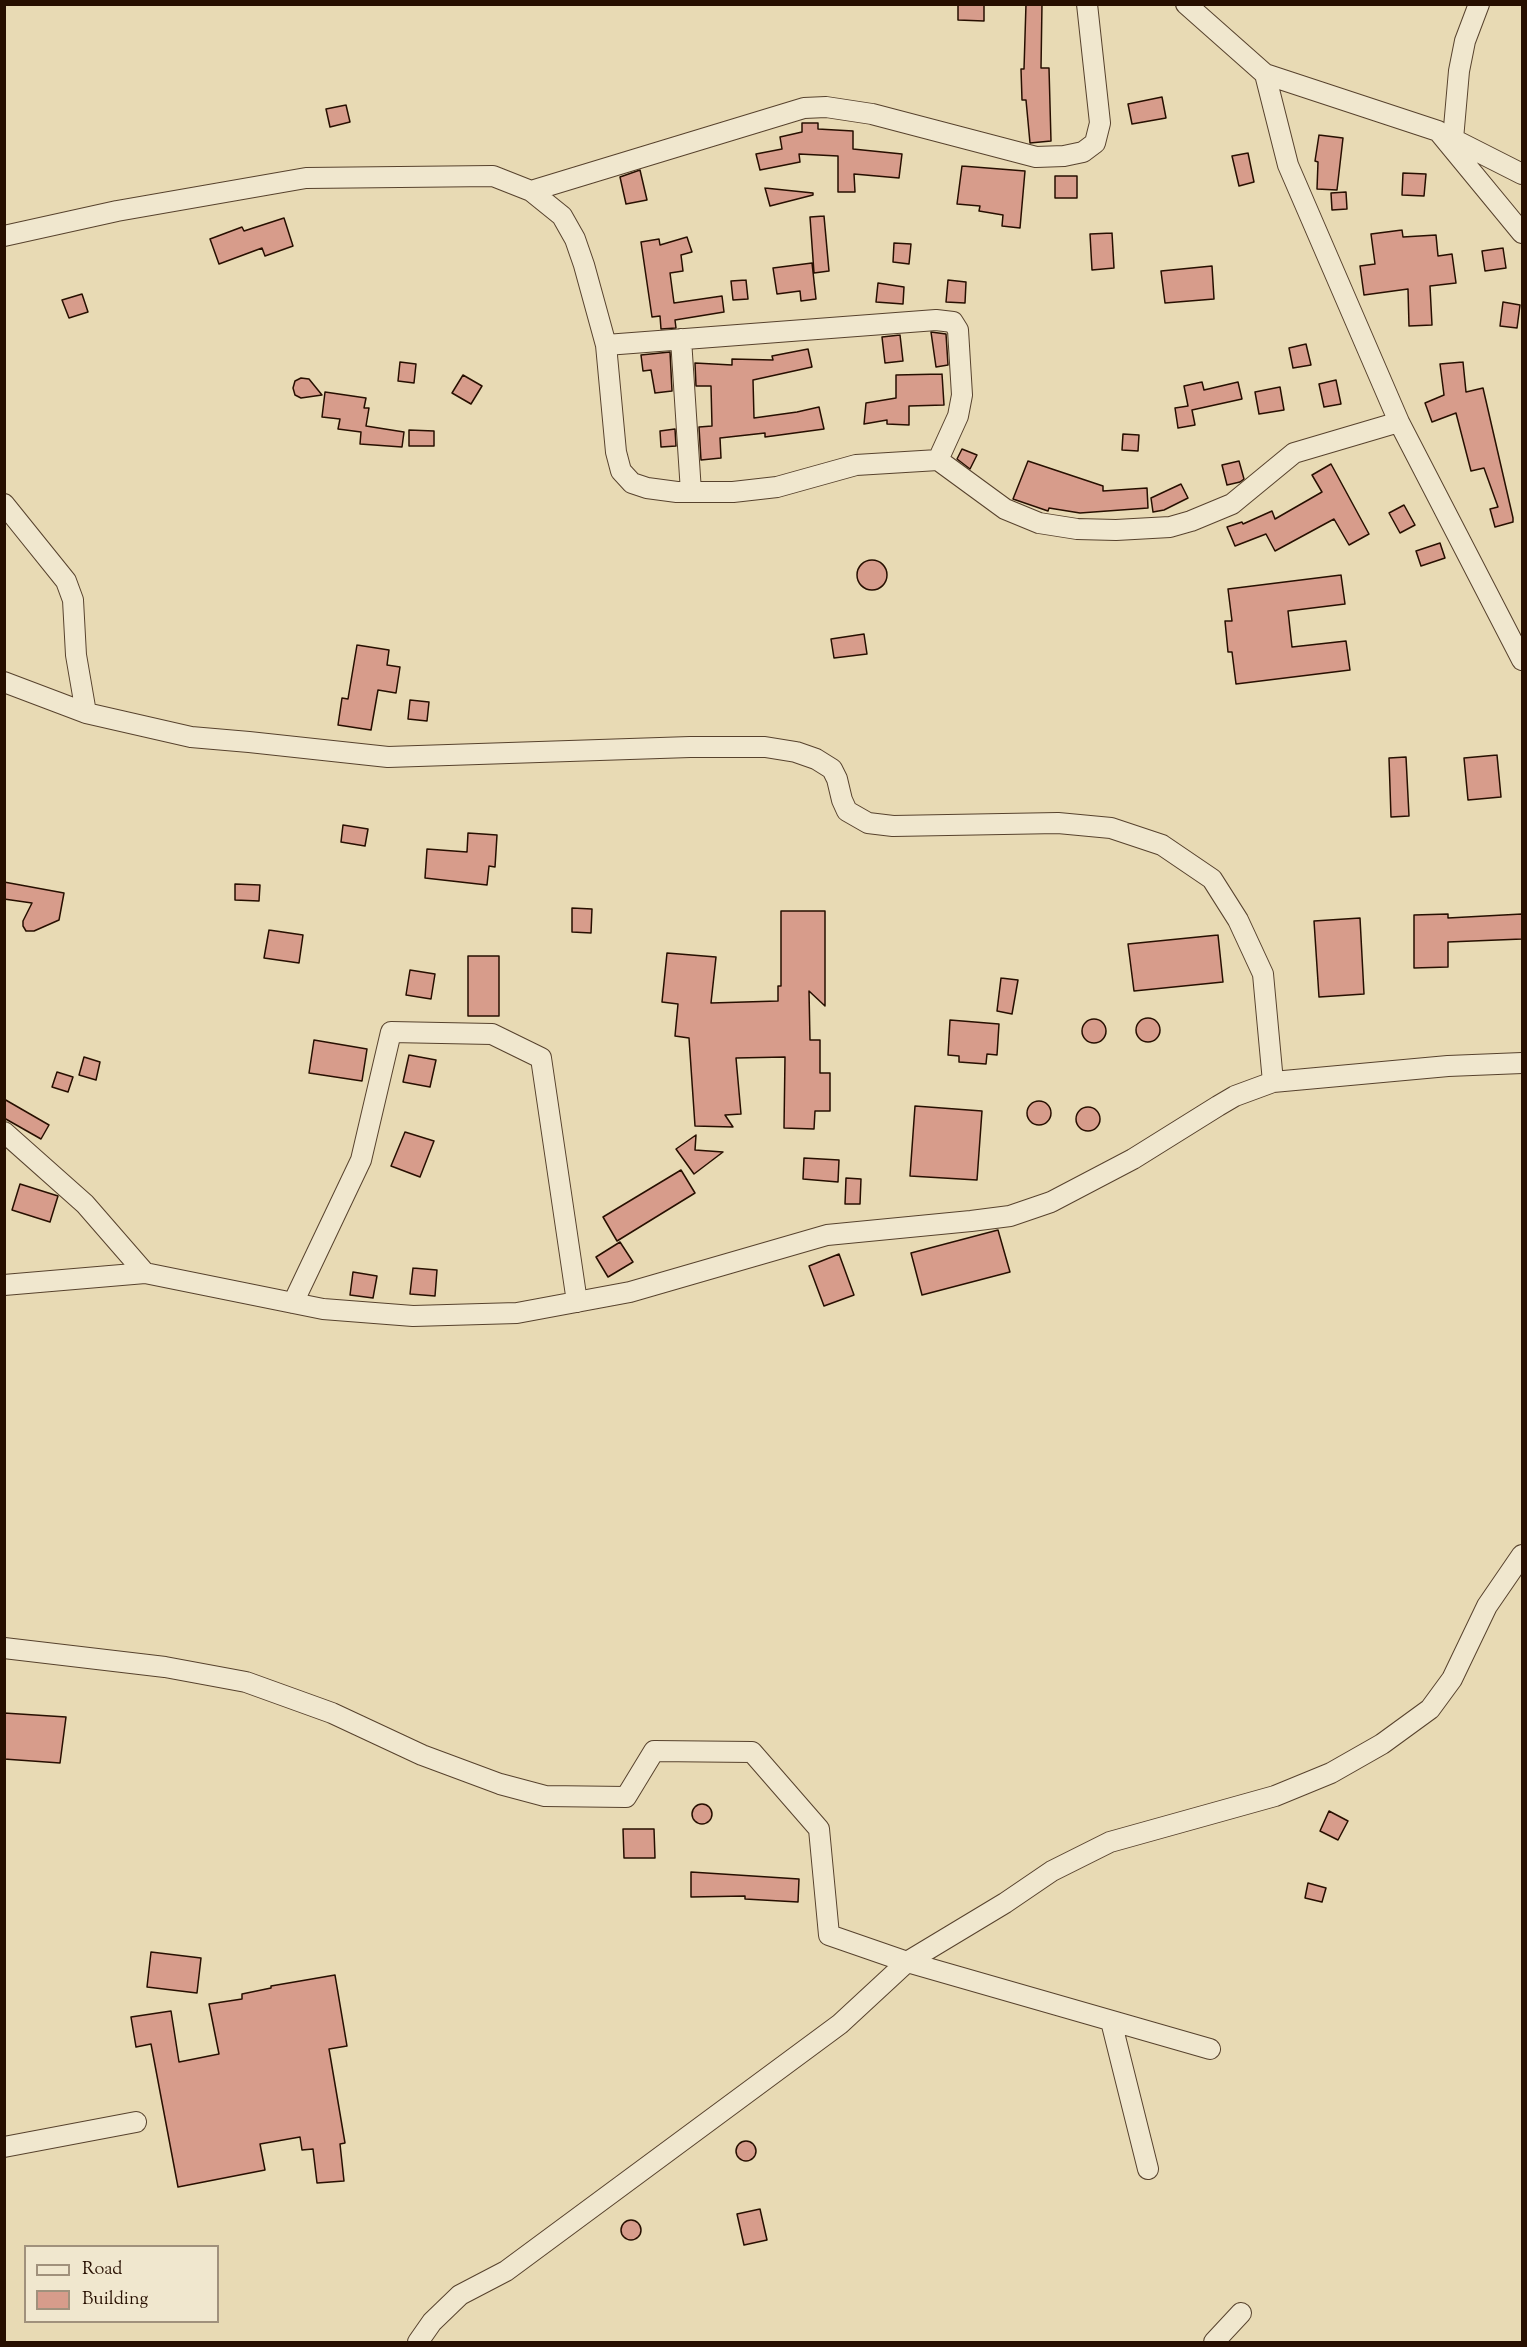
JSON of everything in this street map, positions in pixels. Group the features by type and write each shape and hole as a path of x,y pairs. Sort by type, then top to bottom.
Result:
{"street":[{"path":"531,191 804,108 826,107 872,114 1036,157 1064,156 1083,152 1095,143 1100,123 1087,4"},
{"path":"1186,4 1265,74 1446,135 1522,174"},
{"path":"1479,4 1465,41 1446,135 1522,233"},
{"path":"1265,74 1288,165 1399,422 1522,660"},
{"path":"4,236 117,211 306,178 493,176 531,191 562,216 575,239 606,345 616,452 621,471 632,483 647,488 691,492 732,492 777,487 856,465 938,460 1005,509 1039,523 1077,530 1170,527 1232,504 1294,453 1399,422"},
{"path":"606,345 936,320 953,322 958,330 962,395 958,416 938,460"},
{"path":"681,339 691,492"},
{"path":"4,504 66,581 73,600 76,655 86,713"},
{"path":"4,682 86,713 191,738 388,757 690,747 765,747 796,752 816,759 832,769 847,811 867,823 893,826 1058,823 1112,828 1162,845 1212,879 1239,920 1263,974 1273,1082"},
{"path":"293,1303 361,1160 391,1032 492,1034 541,1058 577,1302"},
{"path":"4,1285 145,1273 323,1309 413,1316 517,1313 630,1292 827,1234 1010,1216 1052,1202 1133,1160 1226,1101 1273,1082 1448,1066 1522,1063"},
{"path":"4,1132 85,1204 145,1273"},
{"path":"418,2343 432,2322 460,2295 506,2271 840,2024 907,1962 1005,1903 1052,1870 1110,1842 1275,1796 1331,1773 1382,1744 1430,1709 1447,1687 1487,1606 1522,1555"},
{"path":"4,1648 165,1667 246,1682 332,1713 422,1755 500,1784 545,1796 626,1797 654,1751 752,1752 819,1830 829,1935 907,1962 1210,2049"},
{"path":"1111,2021 1148,2169"},
{"path":"4,2147 136,2122"},
{"path":"1214,2343 1241,2313"}],"building":[{"path":"958,4 984,4 984,21 958,20"},
{"path":"1026,4 1042,4 1041,68 1049,68 1051,141 1030,143 1026,100 1022,100 1021,69 1024,69"},
{"path":"1162,97 1166,118 1132,124 1128,104"},
{"path":"346,105 350,122 330,127 326,109"},
{"path":"802,123 818,123 818,129 853,131 853,149 902,154 899,178 854,174 855,192 838,192 838,156 799,154 800,162 760,170 756,154 782,149 780,137 802,132"},
{"path":"1319,135 1343,138 1337,190 1317,189 1318,162 1315,161"},
{"path":"1248,153 1254,182 1239,186 1232,156"},
{"path":"962,166 1025,171 1020,228 1002,226 1003,215 979,211 980,206 957,204"},
{"path":"640,170 647,200 626,204 620,177"},
{"path":"1403,173 1426,174 1424,196 1402,195"},
{"path":"1055,176 1077,176 1077,198 1055,198"},
{"path":"765,188 813,193 813,195 770,206"},
{"path":"1346,192 1347,209 1332,210 1331,193"},
{"path":"824,216 829,271 814,273 810,217"},
{"path":"284,218 293,246 265,256 262,248 219,264 210,239 242,227 244,231"},
{"path":"1402,230 1403,237 1436,235 1438,256 1452,254 1456,283 1430,286 1432,325 1409,326 1408,289 1364,295 1360,266 1375,264 1371,234"},
{"path":"1112,233 1114,268 1092,270 1090,234"},
{"path":"687,237 692,252 681,255 683,271 670,273 674,303 722,296 724,312 675,320 676,328 661,329 660,316 652,317 641,242 659,239 660,245"},
{"path":"894,243 911,244 909,264 893,262"},
{"path":"1503,248 1506,268 1485,271 1482,251"},
{"path":"812,263 816,299 801,301 800,291 777,294 773,268"},
{"path":"1212,266 1214,299 1165,303 1161,271"},
{"path":"746,280 748,299 733,300 731,281"},
{"path":"948,280 966,282 965,303 946,302"},
{"path":"878,283 904,287 903,304 876,302"},
{"path":"82,294 88,312 69,318 62,300"},
{"path":"1503,302 1520,305 1517,328 1500,326"},
{"path":"931,332 946,334 948,365 936,367"},
{"path":"900,335 903,361 885,363 882,337"},
{"path":"1306,344 1311,365 1293,368 1289,348"},
{"path":"808,349 812,367 753,380 754,418 819,407 824,429 765,437 765,433 720,438 721,458 701,460 699,427 712,426 711,386 696,386 695,363 732,365 732,359 773,360 772,356"},
{"path":"670,352 672,391 655,393 651,370 643,371 641,355"},
{"path":"400,362 416,364 414,383 398,381"},
{"path":"1463,362 1466,392 1483,388 1513,518 1513,522 1495,527 1490,509 1498,507 1484,468 1471,471 1456,413 1432,422 1425,403 1444,395 1440,364"},
{"path":"942,374 944,405 909,406 909,425 887,424 887,420 864,424 866,403 896,398 896,375"},
{"path":"463,375 482,386 471,404 452,393"},
{"path":"301,378 309,379 322,395 301,398 295,395 293,388 295,381"},
{"path":"1336,380 1341,404 1324,407 1319,384"},
{"path":"1202,382 1204,390 1238,382 1242,399 1192,410 1195,425 1178,428 1175,408 1188,406 1184,386"},
{"path":"1280,387 1284,410 1259,414 1255,392"},
{"path":"325,392 366,398 364,408 369,408 366,426 404,432 402,447 360,444 361,432 338,429 340,419 322,417"},
{"path":"675,429 676,446 661,447 660,431"},
{"path":"409,430 434,431 434,446 409,446"},
{"path":"1123,434 1139,435 1138,451 1122,450"},
{"path":"962,449 977,455 970,469 957,459"},
{"path":"1028,461 1103,486 1103,491 1147,488 1148,508 1080,513 1049,508 1048,511 1013,499"},
{"path":"1239,461 1244,479 1227,485 1222,465"},
{"path":"1331,464 1369,534 1349,545 1334,519 1275,551 1266,534 1235,546 1227,527 1242,522 1243,524 1272,511 1275,519 1322,492 1312,475"},
{"path":"1181,484 1188,498 1164,510 1153,512 1151,498"},
{"path":"1404,505 1415,525 1400,533 1389,513"},
{"path":"1440,543 1445,558 1421,566 1416,551"},
{"path":"872,560 883,564 887,575 883,586 872,590 861,586 857,575 861,564"},
{"path":"1341,575 1345,604 1288,611 1292,647 1346,641 1350,670 1236,684 1232,652 1228,652 1225,621 1232,621 1228,589"},
{"path":"864,634 867,654 834,658 831,639"},
{"path":"357,645 389,650 387,665 400,667 396,693 378,690 371,730 338,725 342,698 348,699"},
{"path":"410,700 429,702 427,721 408,719"},
{"path":"1497,755 1501,797 1468,800 1464,758"},
{"path":"1406,757 1409,816 1391,817 1389,758"},
{"path":"343,825 368,829 365,846 341,842"},
{"path":"468,833 497,835 495,867 489,866 487,885 425,878 427,849 467,852"},
{"path":"4,882 64,893 59,920 34,931 26,931 23,921 32,903 4,899"},
{"path":"235,884 260,885 259,901 235,900"},
{"path":"572,908 592,909 591,933 572,932"},
{"path":"781,911 825,911 825,1006 809,991 810,1040 820,1040 820,1073 830,1073 830,1111 815,1111 814,1129 784,1128 785,1057 736,1058 741,1114 725,1115 733,1127 695,1126 689,1038 675,1036 678,1004 662,1002 667,953 716,957 711,1003 778,1001 778,986 781,986"},
{"path":"1448,914 1448,918 1522,914 1522,939 1448,942 1448,967 1414,968 1414,915"},
{"path":"1360,918 1364,994 1319,997 1314,921"},
{"path":"269,930 303,935 299,963 264,958"},
{"path":"1218,935 1223,982 1134,991 1128,944"},
{"path":"468,956 499,956 499,1016 468,1016"},
{"path":"410,970 435,974 431,999 406,995"},
{"path":"1001,978 1018,980 1012,1014 997,1011"},
{"path":"1148,1018 1157,1021 1160,1030 1157,1039 1148,1042 1139,1039 1136,1030 1139,1021"},
{"path":"1094,1019 1103,1022 1106,1031 1103,1040 1094,1043 1085,1040 1082,1031 1085,1022"},
{"path":"950,1020 999,1024 997,1055 987,1054 986,1064 959,1062 959,1056 948,1055"},
{"path":"314,1040 367,1049 362,1081 309,1073"},
{"path":"409,1055 436,1060 430,1087 403,1082"},
{"path":"84,1057 100,1062 96,1080 79,1075"},
{"path":"57,1072 73,1077 68,1092 52,1087"},
{"path":"4,1099 49,1125 41,1139 4,1118"},
{"path":"1039,1101 1048,1104 1051,1113 1048,1122 1039,1125 1030,1122 1027,1113 1030,1104"},
{"path":"915,1106 982,1111 977,1180 910,1176"},
{"path":"1088,1107 1097,1110 1100,1119 1097,1128 1088,1131 1079,1128 1076,1119 1079,1110"},
{"path":"405,1132 434,1141 420,1177 391,1166"},
{"path":"696,1135 695,1150 723,1152 694,1174 676,1149"},
{"path":"804,1158 839,1160 838,1182 803,1179"},
{"path":"681,1170 695,1193 617,1241 603,1217"},
{"path":"846,1178 861,1179 860,1204 845,1204"},
{"path":"20,1184 58,1196 50,1222 12,1210"},
{"path":"998,1230 1010,1272 922,1295 911,1253"},
{"path":"620,1242 633,1262 608,1277 596,1257"},
{"path":"839,1254 854,1295 824,1306 809,1266"},
{"path":"413,1268 437,1270 435,1296 410,1294"},
{"path":"353,1272 377,1276 373,1298 350,1295"},
{"path":"4,1713 66,1717 60,1763 4,1759"},
{"path":"702,1804 709,1807 712,1814 709,1821 702,1824 695,1821 692,1814 695,1807"},
{"path":"1329,1811 1348,1821 1338,1840 1320,1831"},
{"path":"623,1829 654,1829 655,1858 624,1858"},
{"path":"691,1872 799,1879 798,1902 745,1899 745,1896 691,1897"},
{"path":"1308,1883 1326,1888 1322,1902 1305,1898"},
{"path":"151,1952 201,1958 197,1993 147,1987"},
{"path":"335,1975 347,2046 329,2049 345,2143 340,2144 344,2181 317,2183 313,2149 302,2150 300,2137 260,2144 265,2170 178,2187 151,2044 136,2047 131,2017 171,2011 179,2062 219,2054 209,2004 242,1999 242,1994 271,1988 271,1986"},
{"path":"746,2141 753,2144 756,2151 753,2158 746,2161 739,2158 736,2151 739,2144"},
{"path":"760,2209 767,2240 744,2245 737,2214"},
{"path":"631,2220 638,2223 641,2230 638,2237 631,2240 624,2237 621,2230 624,2223"}]}
